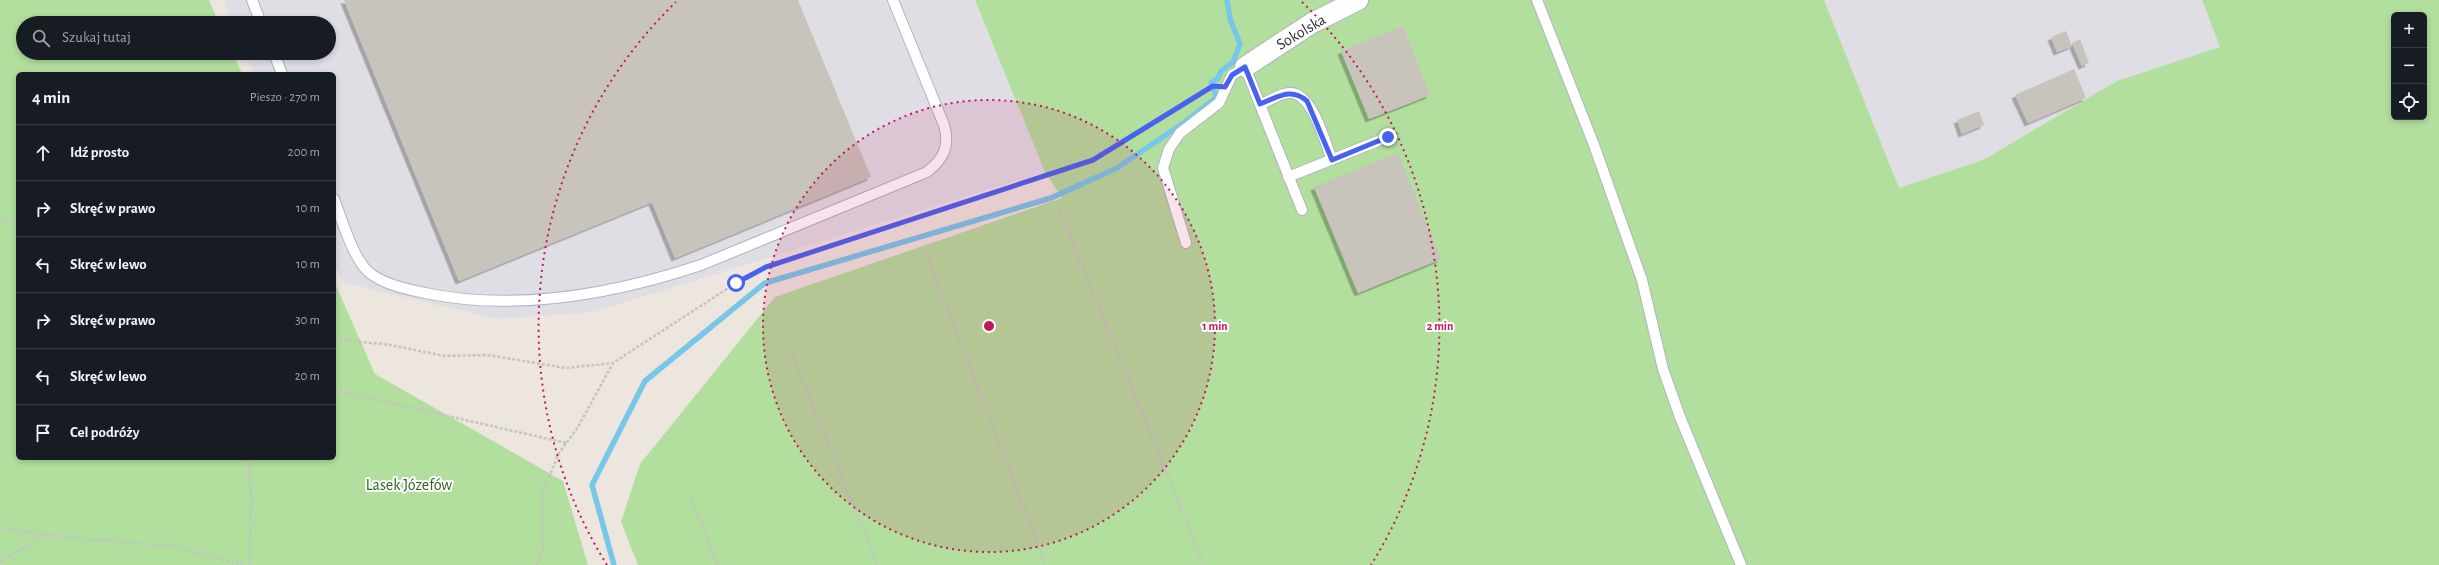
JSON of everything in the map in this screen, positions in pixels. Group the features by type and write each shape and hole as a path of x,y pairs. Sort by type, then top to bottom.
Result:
{"street":[{"name":"Sokolska","path":"1245,67 1312,23 1358,0"}],"lane":[{"path":"252,0 258,16"},
{"path":"336,204 360,262 370,274 384,282 458,300 517,300 572,297 674,274 927,172 939,163 947,137 944,125 893,0"},
{"path":"1537,0 1594,144 1642,280 1663,369 1680,417 1741,565"},
{"path":"277,60 281,72"},
{"path":"1186,242 1163,168 1169,149 1180,134 1219,103 1225,87 1232,75 1245,67 1302,210"},
{"path":"1260,104 1289,93 1299,95 1312,108 1332,160"},
{"path":"1288,177 1388,137"}],"path":[{"path":"336,339 390,345 445,356 488,355 566,368 613,363 736,283 766,267 1093,160 1213,86 1225,87"},
{"path":"1059,209 1204,565"},
{"path":"0,220 16,225"},
{"path":"926,253 1046,565"},
{"path":"787,342 878,565"},
{"path":"536,565 543,549 542,495 559,453 578,427 613,363"},
{"path":"336,390 566,443"},
{"path":"247,460 251,490 250,565"},
{"path":"691,498 718,565"},
{"path":"0,526 4,529 45,535 170,546 244,565"},
{"path":"0,562 45,535"}],"shaded area":[{"path":"223,0 975,0 1045,172 593,312 495,319 343,282 336,266 336,72 253,72 248,60 336,60 336,16 229,16"},
{"path":"1824,0 2202,0 2220,47 2117,81 1983,160 1898,188"}],"green space":[{"name":"Lasek Józefów","path":"0,0 209,0 216,16 16,16 16,60 236,60 241,72 16,72 16,460 336,460 336,286 375,374 563,481 588,565 0,565"},
{"path":"975,0 1824,0 1899,188 1983,160 2117,81 2220,47 2202,0 2439,0 2439,565 638,565 621,522 640,464 775,297 1062,198 1045,172"}],"building":[{"path":"344,0 798,0 871,177 675,258 652,202 459,281"},
{"path":"1403,26 1430,95 1369,119 1341,51"},
{"path":"2066,31 2072,46 2057,52 2051,37"},
{"path":"2080,39 2089,63 2082,66 2072,43"},
{"path":"2074,69 2086,98 2028,123 2015,95"},
{"path":"1979,111 1984,125 1962,134 1957,120"},
{"path":"1398,153 1441,259 1358,293 1314,187"}],"waterway":[{"path":"614,565 592,485 645,381 765,283 1051,198 1117,168 1185,122 1217,97 1211,83 1218,78 1221,71 1233,62 1240,44 1230,19 1227,0"}],"route":[{"path":"736,283 766,267 1093,160 1213,86 1225,87 1232,75 1245,67 1260,104 1289,93 1299,95 1307,101 1312,108 1332,160 1388,137"}]}
